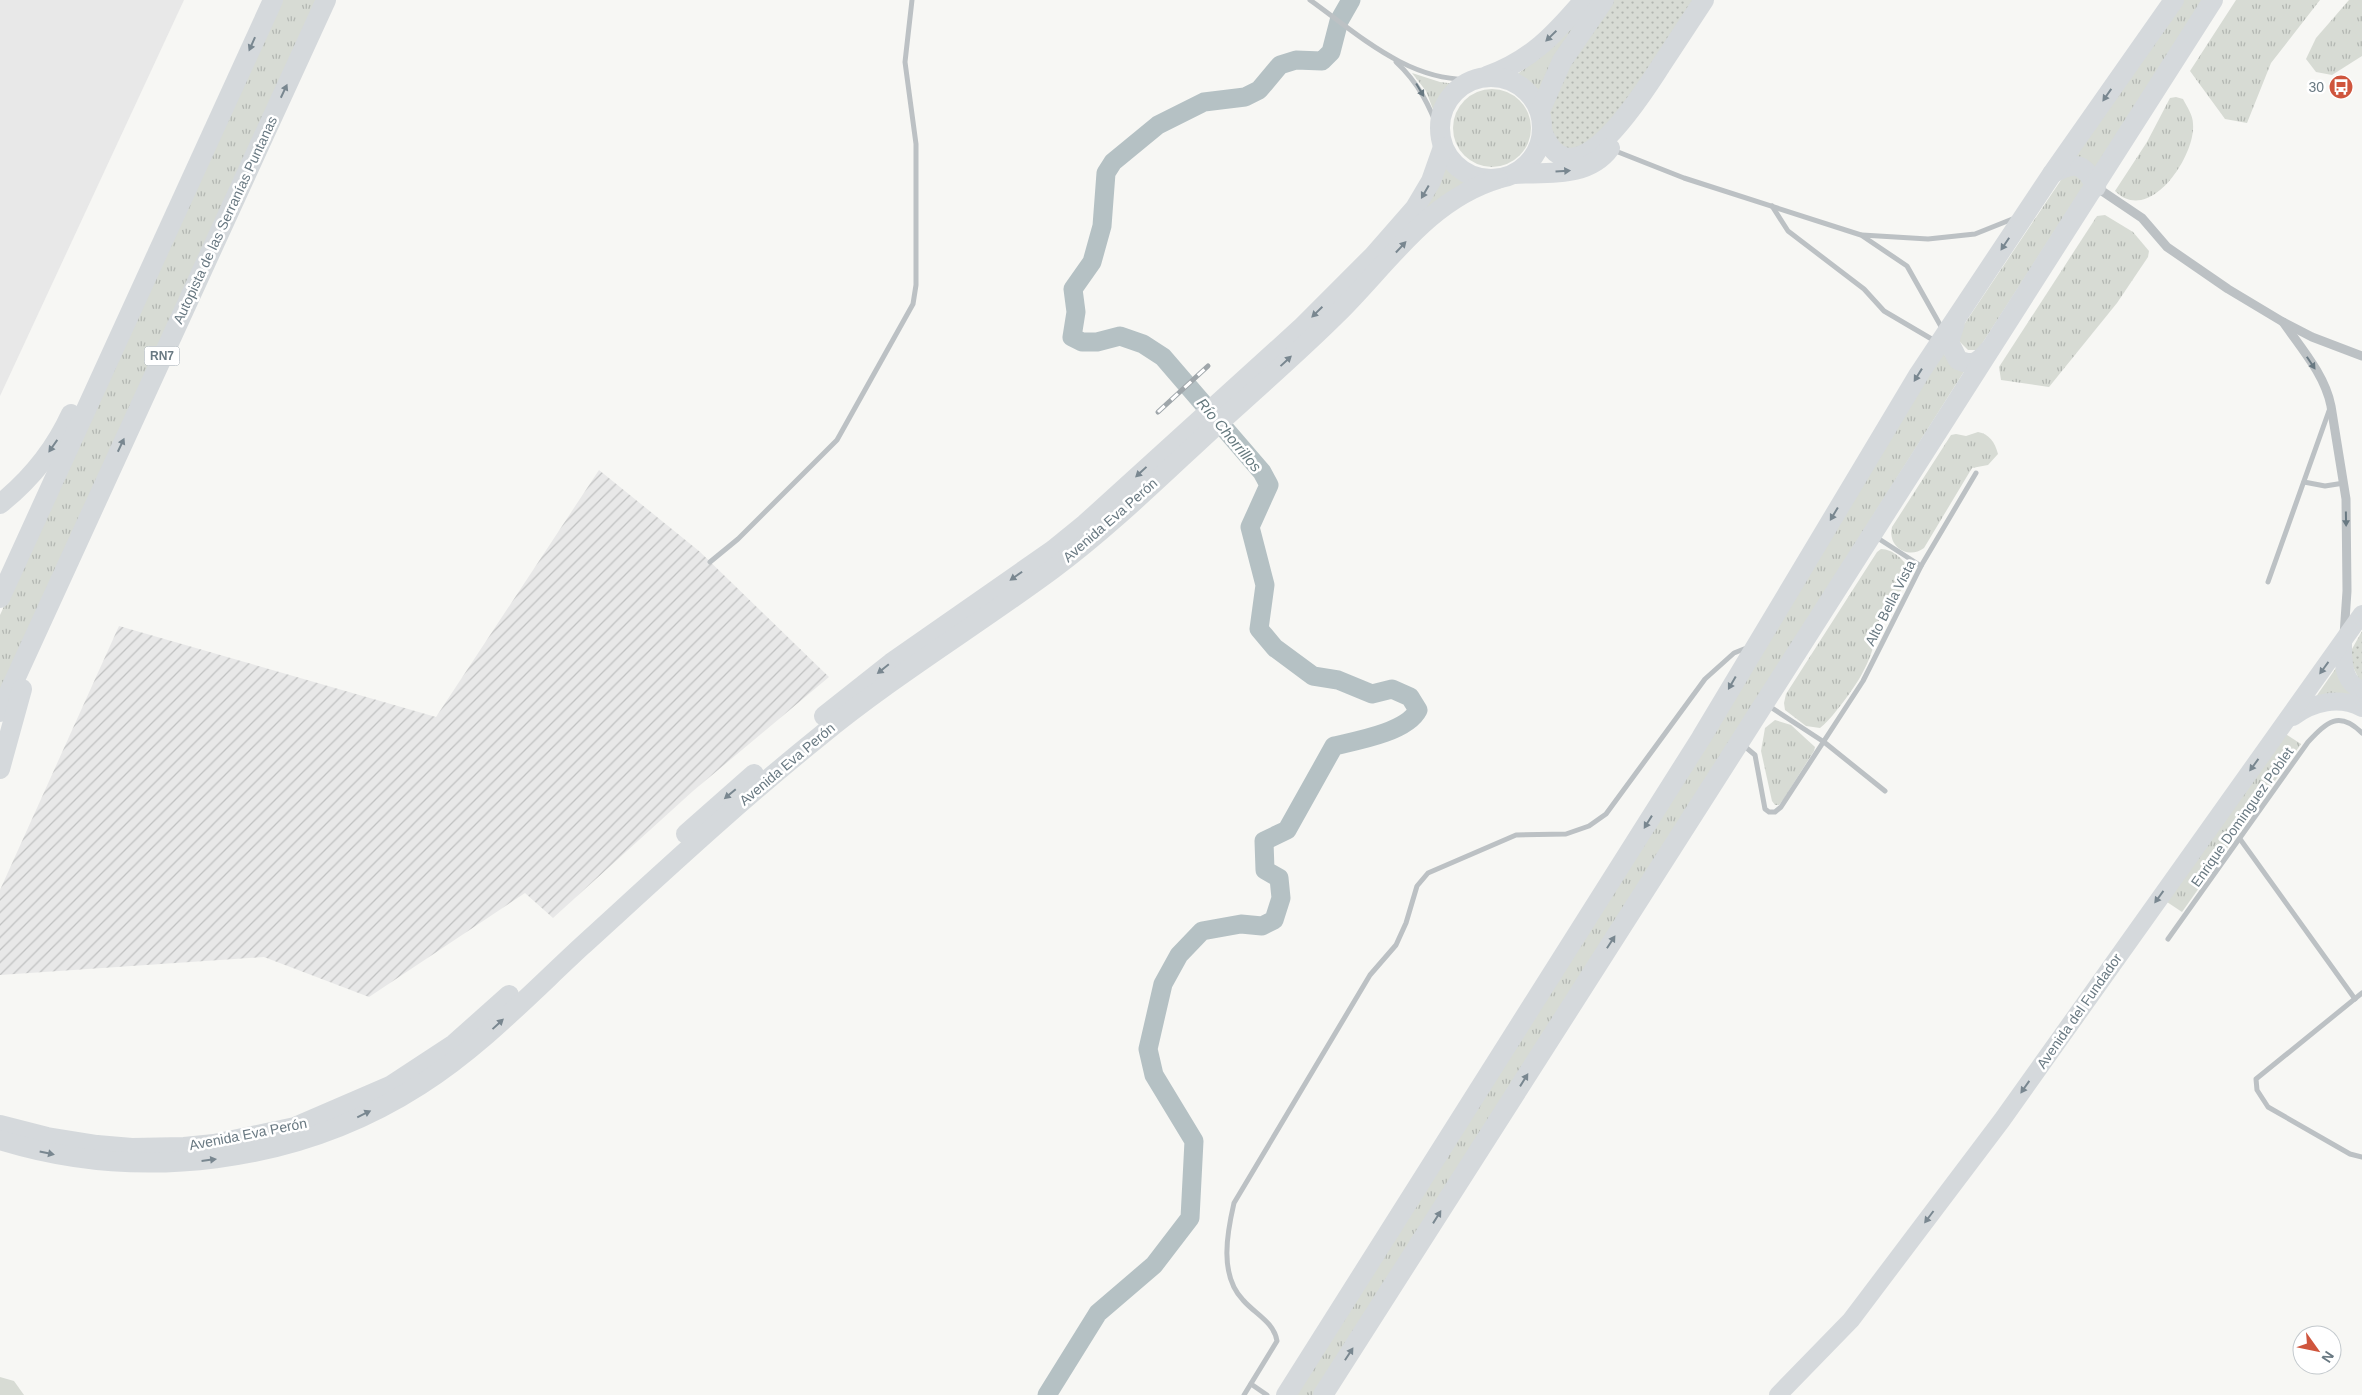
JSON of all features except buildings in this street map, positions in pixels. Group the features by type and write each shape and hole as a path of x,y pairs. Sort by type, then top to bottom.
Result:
{"main road":[{"path":"0,598 272,0"},
{"name":"Autopista de las Serranías Puntanas","path":"0,712 326,0"},
{"path":"1584,0 1539,48 1505,70 1479,78 1459,88 1447,102 1440,124 1442,142 1454,163 1470,175 1479,178 1506,177 1581,170 1596,163 1610,149 1631,109 1704,0"},
{"path":"1540,111 1562,61 1604,0"},
{"path":"2135,55 2169,0"},
{"path":"1286,1395 1635,844 1881,435 1942,338 2024,214 2174,0"},
{"path":"1323,1395 1738,742 2096,187 2213,0"},
{"path":"2186,45 2218,0"},
{"path":"1479,78 1507,79 1521,86 1532,97 1540,111 1543,133 1547,143 1554,150 1568,156 1576,156 1595,148 1604,141 1631,109"},
{"path":"1506,177 1531,161 1541,143 1543,133"},
{"name":"Avenida Eva Perón","path":"1245,388 1404,222 1431,181 1442,142"},
{"path":"0,504 34,472 64,428 156,231 203,154"},
{"path":"2052,174 2068,165 2077,166 2090,174 2096,187"},
{"name":"Avenida Eva Perón","path":"0,1125 47,1137 97,1145 184,1147 214,1144 295,1128 390,1086 454,1044 722,801 799,736 891,663 1053,550 1182,445 1245,388 1335,316 1436,211 1463,193 1506,177"},
{"path":"1964,305 1952,328 1949,342 1958,360 1972,364 1978,363 1997,341"},
{"name":"Avenida Eva Perón","path":"0,1140 73,1158 125,1163 226,1158 301,1140 356,1118 418,1087 477,1044 676,861 818,737 1056,567 1104,528 1182,445"},
{"path":"0,576 61,466"},
{"path":"0,769 22,687 35,651 84,540 109,471"},
{"name":"Avenida del Fundador","path":"1778,1395 1846,1326 2002,1120 2362,614"},
{"path":"2343,642 2345,670 2350,681 2362,690"},
{"path":"2283,725 2302,710 2327,702 2352,703 2362,708"}],"street":[{"path":"710,562 738,539 837,440 914,304 916,285 916,157 905,56 912,0"},
{"path":"1310,0 1411,68 1450,80 1479,78"},
{"path":"1388,54 1415,82 1428,104 1442,142"},
{"path":"1610,149 1684,178 1861,235 1928,239 1975,234 2024,214"},
{"path":"2096,187 2142,218 2169,249 2228,289 2312,337 2362,356"},
{"path":"1772,206 1788,231 1864,288 1884,310 1942,338"},
{"path":"1861,235 1907,266 1942,338"},
{"path":"2283,322 2319,374 2329,396 2331,406 2344,483 2347,591 2343,642"},
{"path":"2268,582 2331,406"},
{"name":"Alto Bella Vista","path":"1738,742 1755,755 1765,809 1769,812 1775,812 1781,808 1863,681 1921,566 1976,473"},
{"path":"2304,482 2325,486 2344,483"},
{"path":"1873,535 1921,566"},
{"path":"1244,1395 1277,1341 1275,1330 1241,1299 1232,1283 1227,1259 1228,1228 1234,1203 1370,975 1396,944 1406,923 1417,886 1428,873 1496,842 1516,835 1566,834 1589,826 1606,814 1705,679 1734,653 1756,644"},
{"path":"1764,703 1824,742 1885,790"},
{"name":"Enrique Dominguez Poblet","path":"2168,939 2308,742 2329,722 2342,720 2355,726 2362,733"},
{"path":"2240,839 2355,999"},
{"path":"2362,994 2262,1072 2256,1079 2257,1090 2268,1107 2350,1154 2362,1157"},
{"path":"1251,1384 1267,1395"}],"shaded area":[{"path":"0,0 184,0 0,396"},
{"path":"599,470 699,551 829,677 693,791 553,918 525,893 369,997 264,957 0,975 0,890 119,626 436,717"}],"green space":[{"path":"280,0 318,0 0,694 0,615 104,391"},
{"path":"1593,0 1536,97 1522,85 1513,81 1512,78 1549,50"},
{"path":"1613,0 1695,0 1608,133 1565,153 1546,129 1550,103 1556,87"},
{"path":"2182,0 2207,0 2098,174 2070,159"},
{"path":"2236,0 2320,0 2271,63 2247,123 2225,119 2190,71"},
{"path":"2349,0 2362,0 2362,56 2332,75 2316,72 2306,59 2316,38"},
{"path":"1412,73 1440,82 1456,84 1446,99 1439,125 1426,91"},
{"path":"1492,89 1507,92 1520,100 1528,113 1531,128 1528,143 1520,156 1507,164 1492,167 1477,164 1464,156 1456,143 1453,128 1456,113 1464,100 1477,92"},
{"path":"2170,98 2183,99 2193,121 2192,137 2187,152 2179,168 2156,193 2142,200 2129,199 2115,191 2147,142"},
{"path":"1444,164 1468,182 1274,363"},
{"path":"2074,170 2086,182 1978,350 1968,350 1958,340 1959,332 2061,180"},
{"path":"2105,215 2133,232 2149,251 2148,257 2117,303 2049,387 2001,380 1999,367 2097,216"},
{"path":"1941,349 1949,362 1965,370 1317,1395 1294,1395"},
{"path":"1978,432 1991,439 1998,454 1988,465 1972,468 1924,548 1912,552 1900,549 1893,540 1891,534 1892,527 1951,435 1966,436"},
{"path":"1881,549 1894,553 1908,568 1910,572 1906,584 1880,611 1873,648 1859,680 1852,690 1833,715 1820,728 1806,726 1785,710 1786,694 1877,552"},
{"path":"2362,631 2362,685 2349,659"},
{"path":"2336,668 2357,695 2313,701"},
{"path":"1775,720 1791,725 1815,747 1779,805 1775,805 1772,801 1761,751 1765,728"},
{"path":"2284,733 2301,744 2182,912 2164,900"},
{"path":"0,1377 14,1381 24,1395 0,1395"}],"waterway":[{"name":"Río Chorrillos","path":"1047,1395 1098,1313 1154,1265 1190,1218 1194,1141 1154,1075 1148,1049 1163,984 1179,955 1202,931 1241,924 1262,926 1274,920 1281,898 1279,878 1265,870 1264,841 1287,830 1334,746 1392,730 1412,718 1418,710 1410,697 1392,689 1372,694 1338,680 1313,676 1275,648 1259,629 1265,585 1250,527 1269,485 1262,472 1163,357 1143,344 1120,336 1097,342 1082,342 1072,337 1076,312 1073,289 1092,262 1102,226 1106,173 1113,162 1158,125 1204,102 1245,97 1259,90 1280,65 1296,60 1322,61 1331,52 1339,21 1351,0"}],"railway":[{"path":"1158,412 1208,366"}],"place":[{"name":"30","path":"2341,87"}]}
